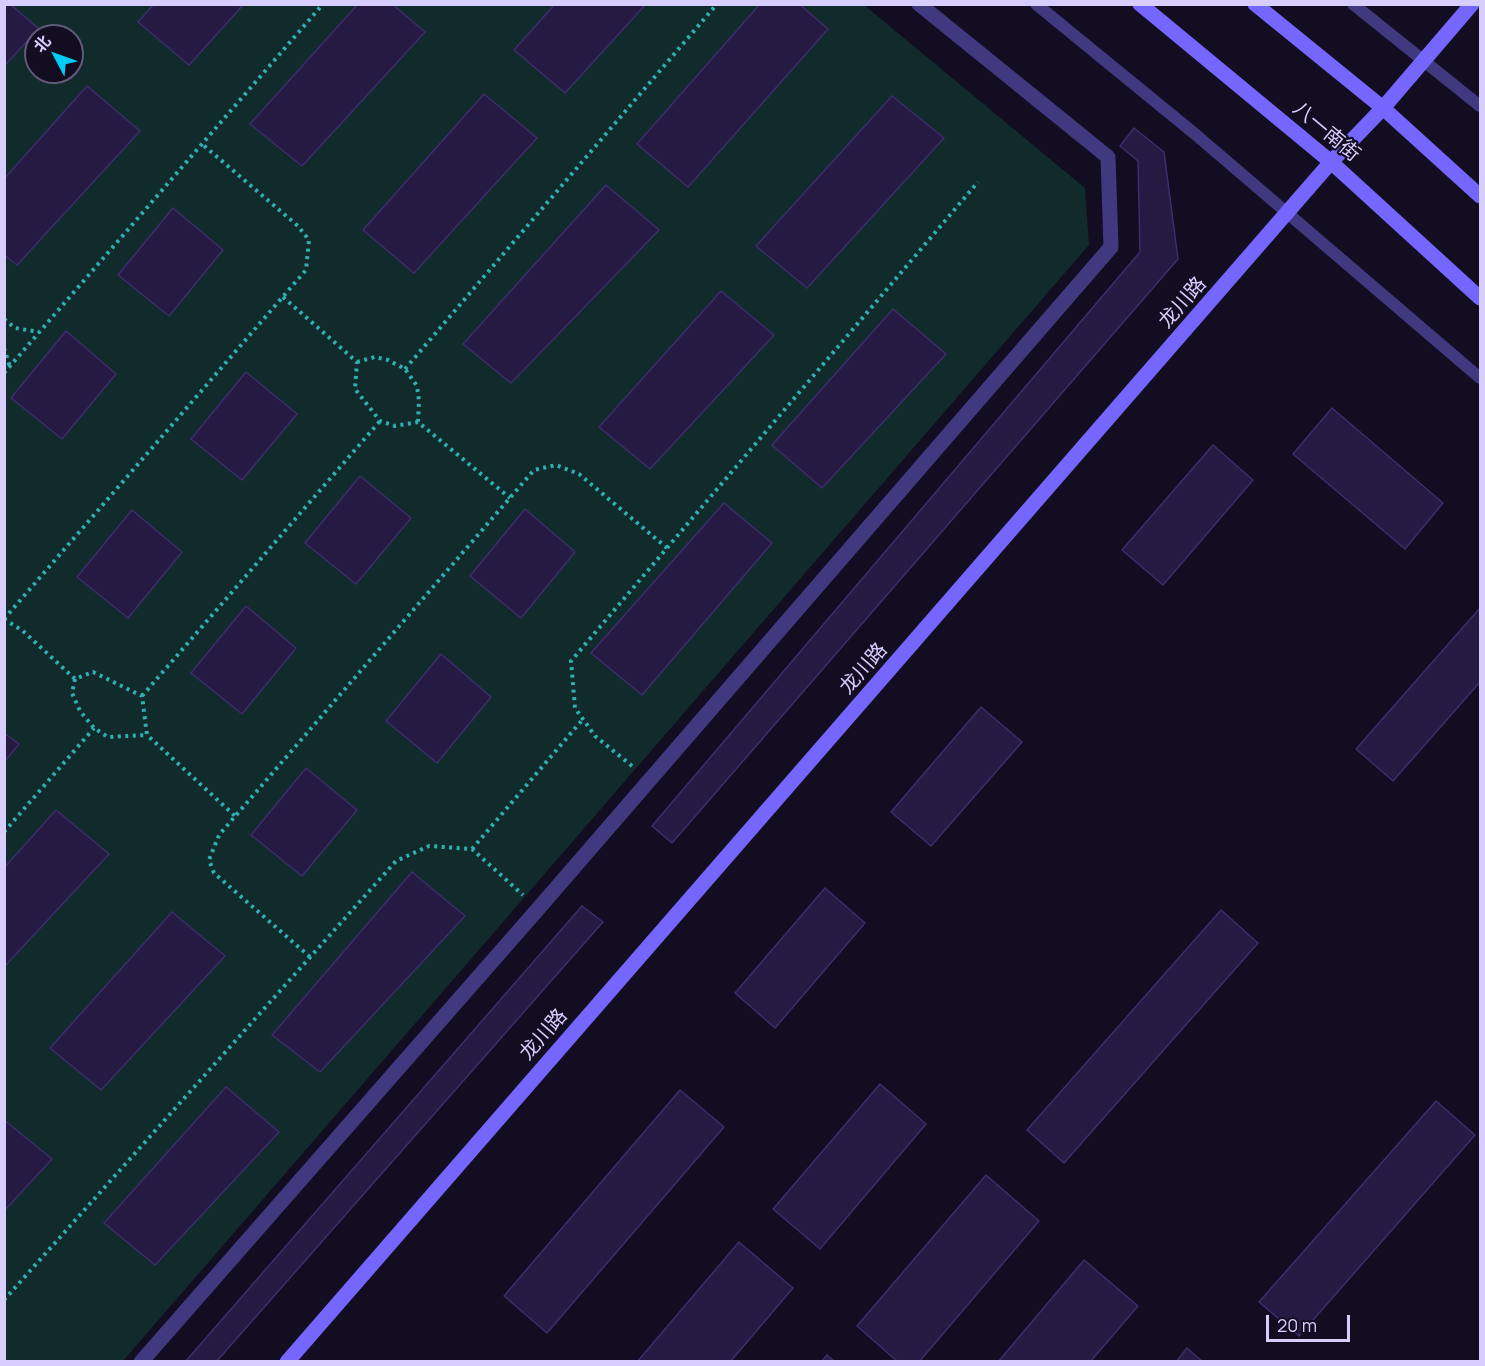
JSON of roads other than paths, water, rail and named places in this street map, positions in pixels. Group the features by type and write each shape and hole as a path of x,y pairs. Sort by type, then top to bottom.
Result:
{"street":[{"path":"141,1362 538,909 1111,247 1108,157 919,4"},
{"name":"八一南街","path":"1140,4 1331,162 1480,298"},
{"path":"1256,4 1383,108 1480,195"},
{"name":"龙川路","path":"288,1362 1288,215 1331,162 1383,108 1472,4"}],"lane":[{"path":"1036,4 1195,134 1480,378"},
{"path":"1353,4 1480,106"}]}
